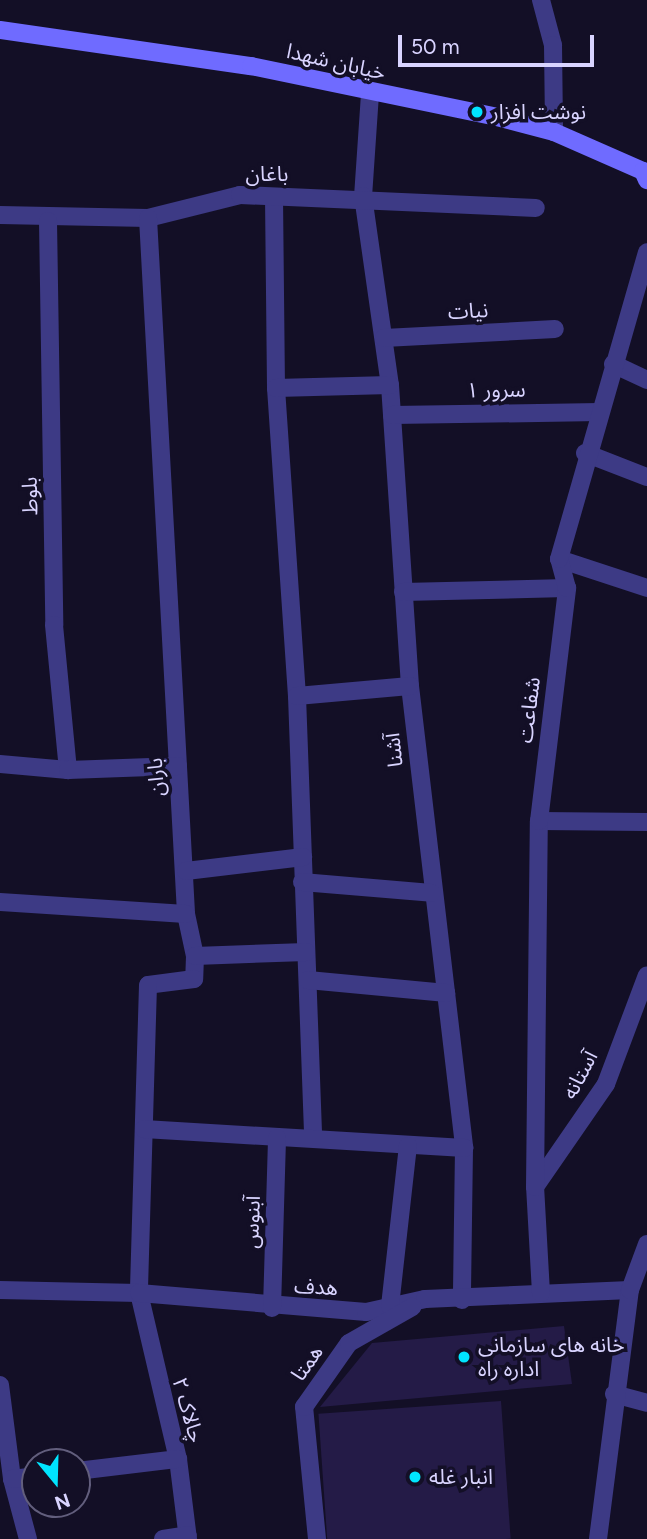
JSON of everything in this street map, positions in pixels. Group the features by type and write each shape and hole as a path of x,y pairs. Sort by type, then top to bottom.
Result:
{"main road":[{"name":"خیابان شهدا","path":"0,30 251,66 554,132 643,172 647,180"}],"street":[{"path":"541,0 552,45 554,132"},
{"name":"آشنا","path":"370,94 363,196 390,385 410,686 432,893 464,1148 462,1300"},
{"name":"باغان","path":"0,215 48,220 148,218 240,195 363,196 536,208"},
{"path":"274,197 275,388 297,696 313,1138"},
{"name":"باران","path":"148,218 186,871 186,914 195,956"},
{"name":"بلوط","path":"48,220 54,625 68,769"},
{"name":"شفاعت","path":"541,1293 535,1186 539,821 567,588 559,559 585,453 613,365 638,301 647,252"},
{"name":"نیات","path":"384,338 555,329"},
{"path":"613,365 647,380"},
{"path":"275,388 390,385"},
{"name":"سرور ۱","path":"392,415 600,412"},
{"path":"585,453 647,477"},
{"path":"559,559 647,588"},
{"path":"402,592 567,588"},
{"path":"297,696 410,686"},
{"path":"0,764 68,769 178,766"},
{"path":"539,821 647,822"},
{"path":"186,871 303,857"},
{"path":"302,882 432,893"},
{"path":"0,902 186,914"},
{"path":"139,1293 148,985 194,979 195,956 306,952"},
{"name":"آستانه","path":"535,1186 606,1084 647,975"},
{"path":"308,981 446,993"},
{"path":"144,1129 464,1148"},
{"name":"آبنوس","path":"272,1308 277,1138"},
{"path":"390,1307 408,1146"},
{"path":"598,1539 614,1394 630,1290 647,1244"},
{"name":"هدف","path":"0,1290 139,1293 272,1308 366,1312 425,1299 462,1300 541,1293 630,1290"},
{"name":"چالاک ۲","path":"139,1293 178,1459 188,1537"},
{"name":"همتا","path":"317,1539 304,1407 349,1343 425,1299"},
{"path":"0,1385 12,1479 28,1539"},
{"path":"614,1394 647,1403"},
{"path":"91,1469 178,1459"},
{"path":"12,1479 21,1478"},
{"path":"163,1539 188,1537"}],"building":[{"name":"خانه های سازمانی اداره راه","path":"564,1326 572,1384 320,1407 372,1343"},
{"name":"انبار غله","path":"501,1401 511,1539 327,1539 318,1414"}],"place":[{"name":"نوشت افزار","path":"477,112"},
{"name":"خانه های سازمانی اداره راه","path":"464,1357"},
{"name":"انبار غله","path":"415,1477"}]}
